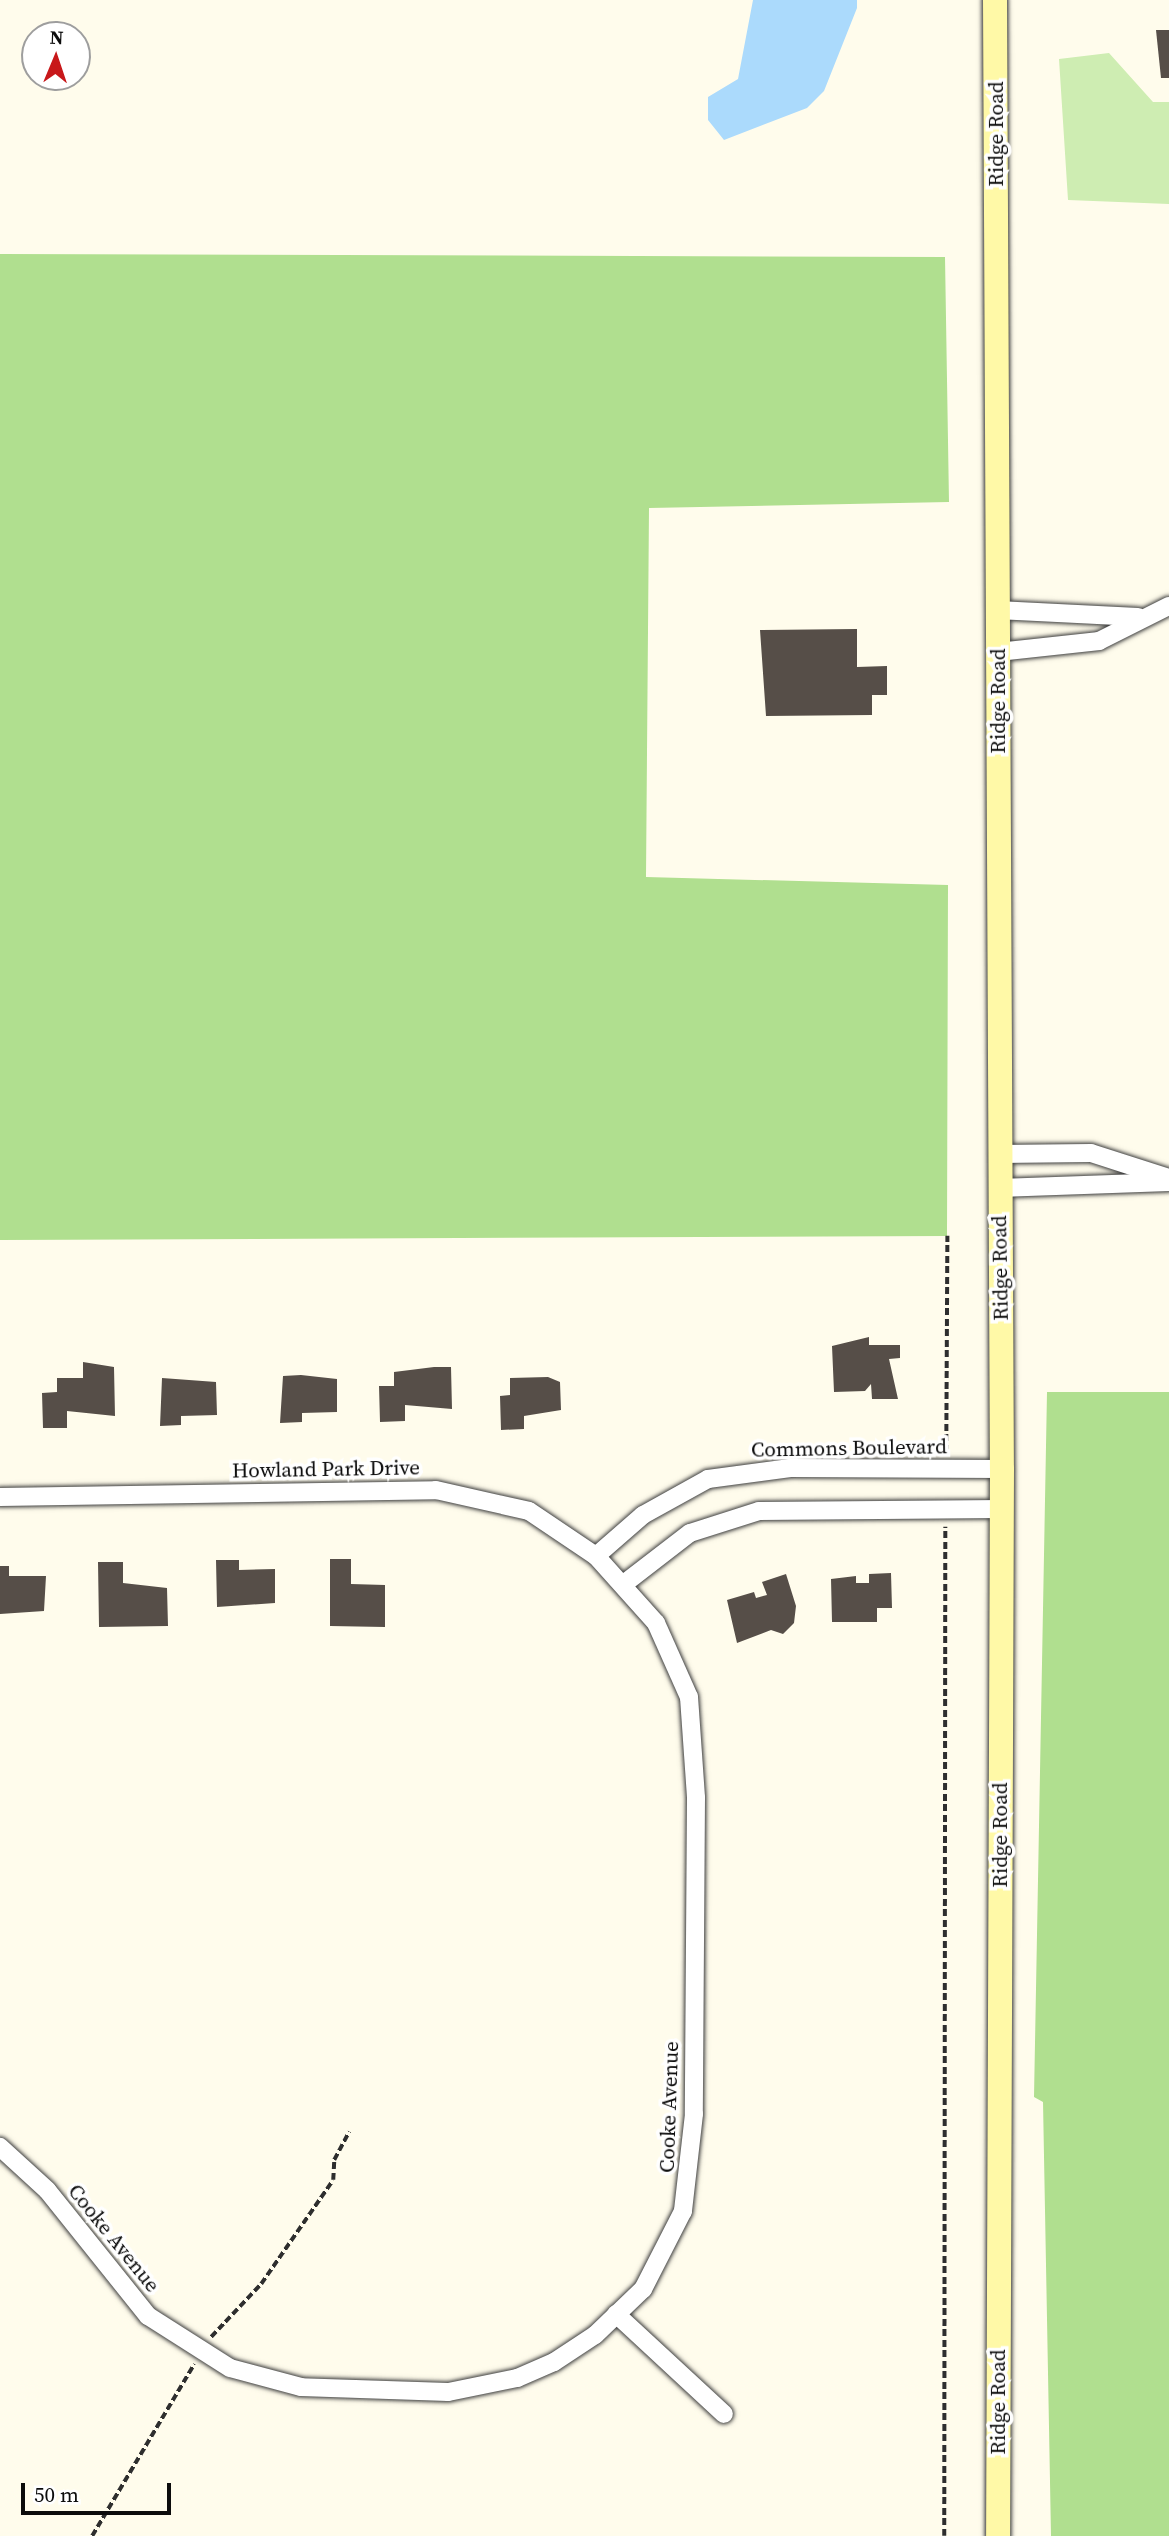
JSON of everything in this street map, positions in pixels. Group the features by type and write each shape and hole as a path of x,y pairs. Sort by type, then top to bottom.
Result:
{"street":[{"name":"Ridge Road","path":"995,0 998,1154 1002,1469 998,2536"},
{"path":"998,652 1100,641 1138,617 1169,606"},
{"path":"997,610 1138,617"},
{"path":"998,1154 1091,1153 1169,1180"},
{"path":"999,1188 1169,1180"},
{"name":"Commons Boulevard","path":"596,1556 643,1515 708,1479 790,1468 1002,1469"},
{"name":"Howland Park Drive","path":"0,1497 436,1490 529,1511 596,1556 625,1583"},
{"path":"625,1583 691,1533 759,1511 1002,1509"},
{"name":"Cooke Avenue","path":"0,2147 47,2190 148,2316 201,2354 301,2387 448,2392 517,2378 554,2362 616,2314 664,2258 683,2211 694,2114 696,1798 689,1697 656,1623 625,1583"},
{"path":"616,2314 724,2414"}],"path":[{"path":"946,1469 947,1236"},
{"path":"944,2536 945,1509"},
{"path":"92,2536 201,2354 261,2284 333,2180 334,2160 349,2132"}],"green space":[{"path":"1109,53 1153,102 1169,102 1169,204 1068,200 1059,59"},
{"path":"0,254 945,257 949,502 649,508 646,877 948,885 947,1236 0,1240"},
{"path":"1047,1392 1169,1392 1169,2536 1051,2536 1043,2102 1034,2097"}],"water":[{"path":"753,0 857,0 857,8 824,91 807,108 724,140 708,120 708,97 738,79"}],"building":[{"path":"1156,30 1169,30 1169,78 1161,78"},
{"path":"857,629 857,667 887,666 887,695 872,695 872,715 766,716 760,630"},
{"path":"869,1337 869,1345 900,1345 900,1358 889,1359 898,1399 872,1399 871,1384 865,1391 834,1392 832,1346"},
{"path":"83,1362 114,1367 115,1416 67,1411 67,1428 43,1428 42,1393 57,1392 57,1378 83,1378"},
{"path":"451,1367 452,1409 405,1405 405,1421 380,1422 379,1386 394,1386 394,1372"},
{"path":"283,1376 337,1379 337,1412 302,1413 302,1422 280,1423"},
{"path":"548,1377 560,1382 561,1410 524,1416 524,1429 501,1430 500,1396 510,1395 510,1378"},
{"path":"162,1378 216,1382 217,1415 181,1416 181,1425 160,1426"},
{"path":"330,1559 351,1559 351,1584 385,1585 385,1627 330,1626"},
{"path":"216,1560 239,1560 239,1570 275,1569 275,1603 217,1607"},
{"path":"98,1562 123,1562 123,1583 167,1588 168,1626 99,1627"},
{"path":"0,1566 9,1566 9,1576 46,1576 44,1611 0,1614"},
{"path":"891,1573 892,1608 877,1608 877,1622 832,1622 831,1579 856,1576 856,1583 869,1583 869,1574"},
{"path":"786,1574 796,1606 794,1623 783,1634 771,1630 737,1643 727,1600 754,1592 756,1598 767,1595 762,1582"}]}
